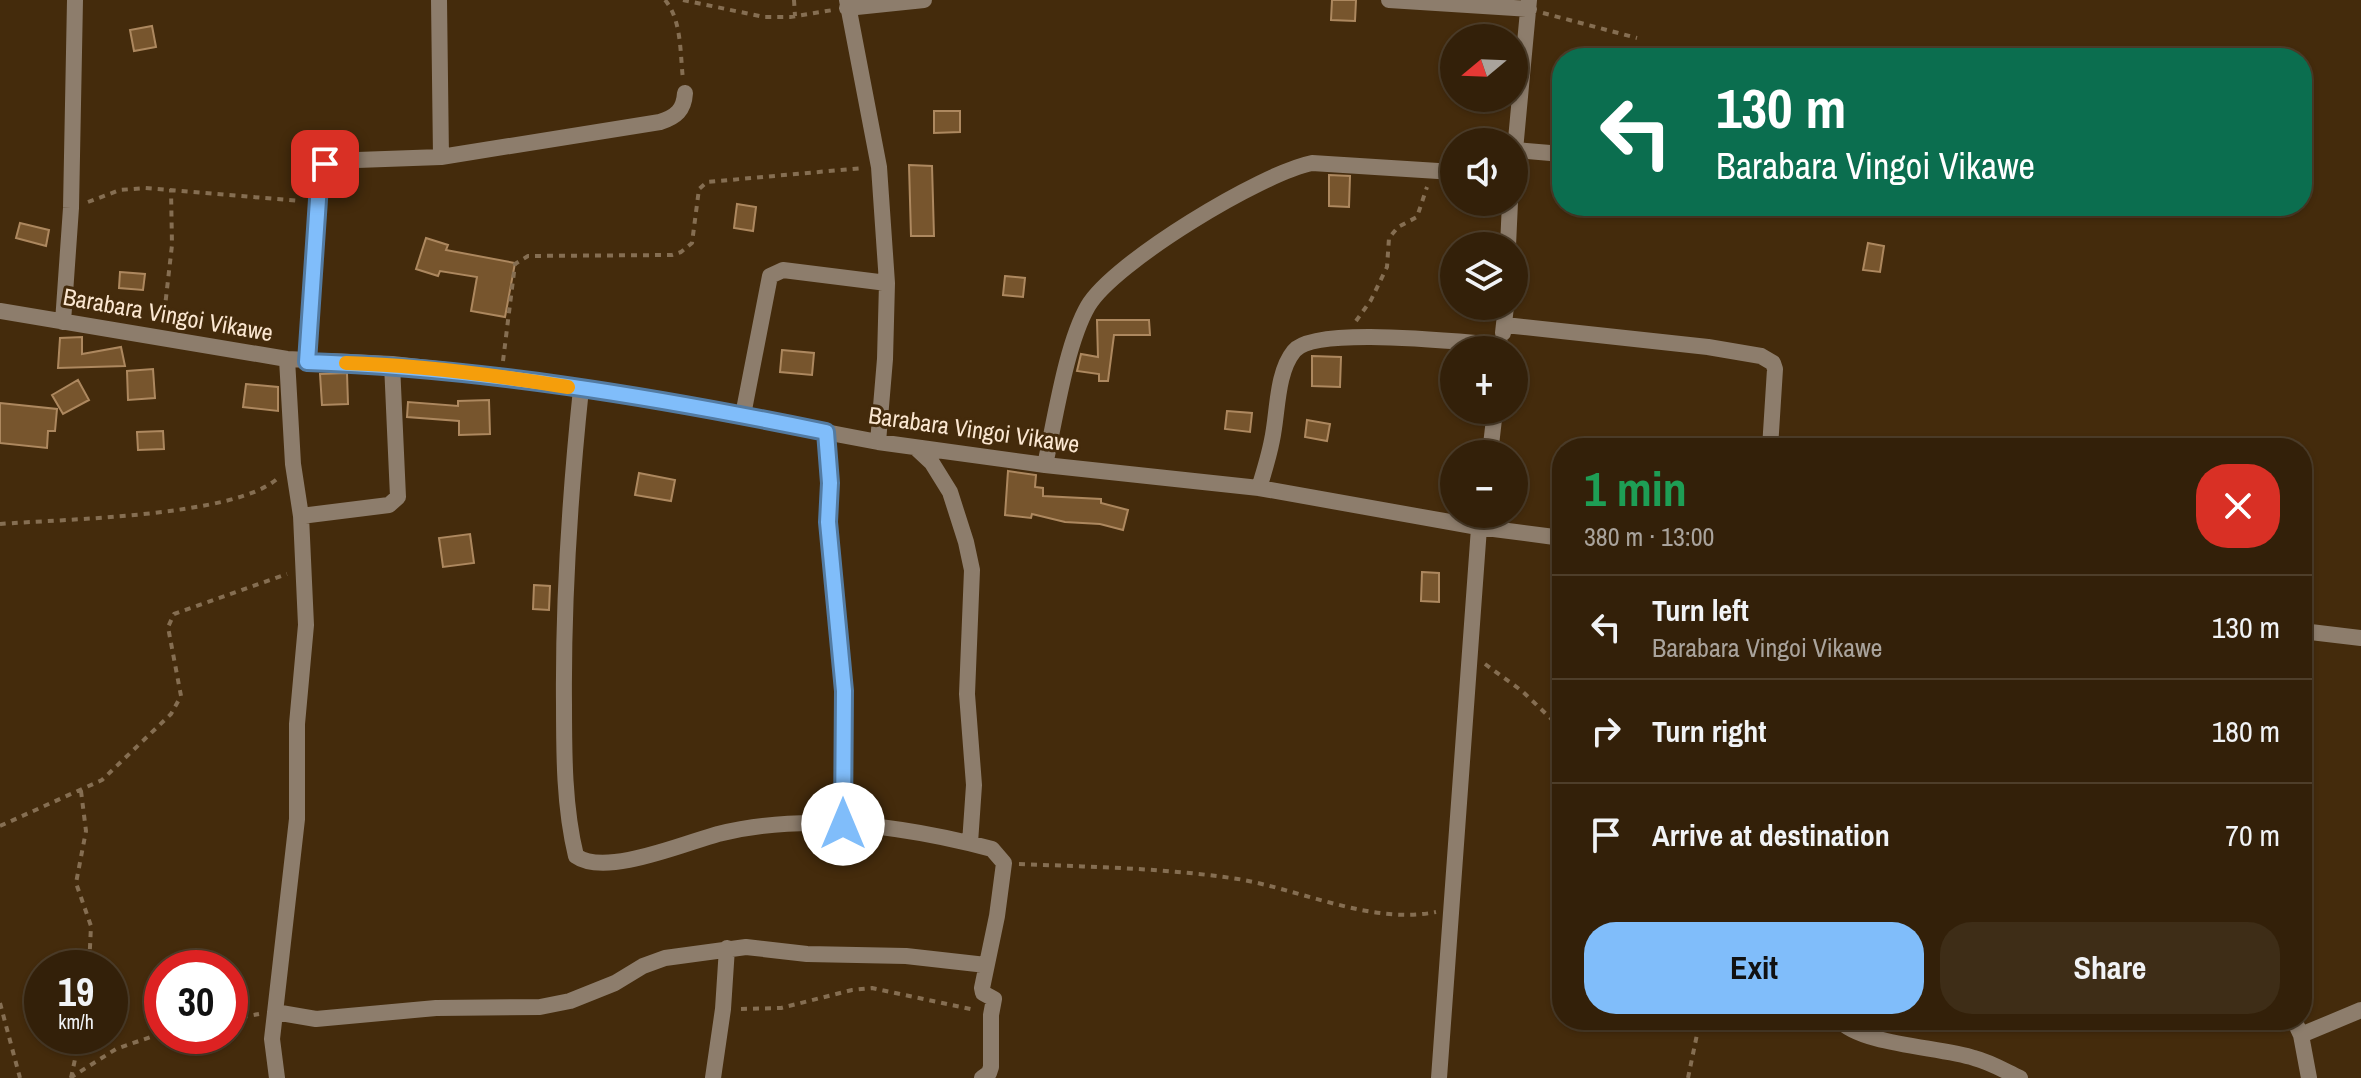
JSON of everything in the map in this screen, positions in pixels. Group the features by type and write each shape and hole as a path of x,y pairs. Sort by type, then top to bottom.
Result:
{"street":[{"path":"63,322 71,208 75,0"},
{"path":"439,0 441,157"},
{"path":"878,442 887,283 879,167 847,4 924,0"},
{"path":"1389,0 1529,4 1518,128"},
{"path":"307,362 320,170 329,161 441,157 660,122 678,114 683,108 685,93"},
{"path":"1528,155 1552,154"},
{"path":"1045,465 1077,333 1089,305 1107,283 1142,256 1186,224 1301,165 1312,163 1440,171"},
{"path":"743,415 770,276 783,270 887,283"},
{"name":"Barabara Vingoi Vikawe","path":"0,311 307,362 392,364 630,395 916,448 1259,488 1440,514"},
{"path":"1503,336 1505,320"},
{"path":"1505,325 1708,347 1761,356 1773,363 1775,369 1771,438"},
{"path":"1259,488 1272,441 1286,366 1301,345 1343,339 1440,340"},
{"path":"277,1078 272,1039 297,819 297,724 306,625 301,516 293,464 287,359"},
{"path":"301,516 389,505 398,497 392,364"},
{"path":"581,389 569,502 563,668 564,739 576,856 589,863 606,863 651,854 719,834 765,825 804,823 880,827 992,849 1004,863 982,988 983,993 994,999 991,1067 982,1078"},
{"path":"826,432 830,483 828,522 844,691 843,824"},
{"path":"916,448 932,463 950,492 972,570 967,694 974,785 970,843"},
{"path":"1439,1078 1479,528"},
{"name":"Barabara Vingoi Vikawe","path":"1516,528 1552,536"},
{"path":"2312,632 2361,638"},
{"path":"275,1012 316,1019 436,1008 540,1007 581,997 665,958 727,948 841,956 906,956 986,965"},
{"path":"713,1078 723,1009 727,948"},
{"path":"2312,1023 2361,1010"},
{"path":"1856,1030 1886,1040 1975,1058 2020,1078"},
{"path":"2299,1030 2309,1078"}],"path":[{"path":"665,0 674,14 685,93"},
{"path":"683,0 752,15 795,16 847,4"},
{"path":"794,0 795,16"},
{"path":"1529,4 1580,25 1637,38"},
{"path":"501,376 515,264 523,258 672,255 692,243 699,189 707,182 879,167"},
{"path":"1343,339 1381,282 1387,267 1389,238 1398,227 1417,217 1432,170"},
{"path":"161,338 172,245 171,188"},
{"path":"71,208 120,190 171,188 318,203"},
{"path":"0,524 146,514 218,502 260,491 293,464"},
{"path":"0,826 102,780 177,706 181,696 168,627 174,614 304,568"},
{"path":"1471,654 1522,691 1552,720"},
{"path":"80,790 86,831 76,883 91,926 90,950"},
{"path":"1004,863 1161,869 1241,880 1387,915 1412,916 1452,907"},
{"path":"723,1009 781,1008 872,988 894,990 915,999 960,1006 991,1015"},
{"path":"0,1003 20,1078"},
{"path":"248,1016 275,1012"},
{"path":"1688,1078 1698,1030"},
{"path":"70,1078 116,1049 144,1039"},
{"path":"70,1078 76,1054"}],"building":[{"path":"1332,0 1356,0 1355,21 1331,20"},
{"path":"152,26 156,47 134,51 130,30"},
{"path":"934,111 960,111 960,132 934,133"},
{"path":"909,165 932,166 934,236 911,236"},
{"path":"1329,175 1350,176 1349,207 1329,206"},
{"path":"737,204 756,207 753,231 734,228"},
{"path":"20,223 49,230 46,246 16,238"},
{"path":"426,238 448,245 446,250 515,263 505,317 471,311 477,277 440,271 438,276 416,269"},
{"path":"1868,243 1884,246 1880,272 1863,270"},
{"path":"120,272 145,274 143,290 119,288"},
{"path":"1005,276 1025,278 1023,297 1003,295"},
{"path":"1097,320 1149,320 1150,335 1114,335 1108,381 1099,381 1099,374 1077,371 1081,354 1098,357"},
{"path":"82,337 82,354 121,347 125,366 58,368 60,338"},
{"path":"782,350 814,353 812,375 780,372"},
{"path":"1312,356 1341,357 1340,387 1312,386"},
{"path":"153,369 155,398 128,400 127,371"},
{"path":"347,373 348,404 322,405 320,374"},
{"path":"78,380 89,400 63,414 52,395"},
{"path":"246,384 278,387 278,411 243,407"},
{"path":"489,400 490,434 459,435 459,421 407,417 408,402 458,406 458,401"},
{"path":"0,403 57,409 55,431 48,431 47,448 0,443"},
{"path":"1227,411 1252,413 1250,432 1225,429"},
{"path":"1307,420 1330,424 1327,441 1305,437"},
{"path":"163,431 164,449 138,450 137,432"},
{"path":"1008,471 1036,475 1035,487 1043,488 1043,496 1101,499 1101,503 1128,510 1123,530 1032,514 1031,518 1005,515"},
{"path":"639,473 675,480 671,501 635,495"},
{"path":"470,534 474,563 443,567 439,538"},
{"path":"1422,572 1439,573 1439,602 1421,601"},
{"path":"534,585 550,586 549,610 533,609"}],"slow traffic":[{"path":"346,363 392,364 568,387"}],"route":[{"path":"325,164 320,170 307,362 392,364 501,376 630,395 826,432 830,483 828,522 844,691 843,824"}]}
